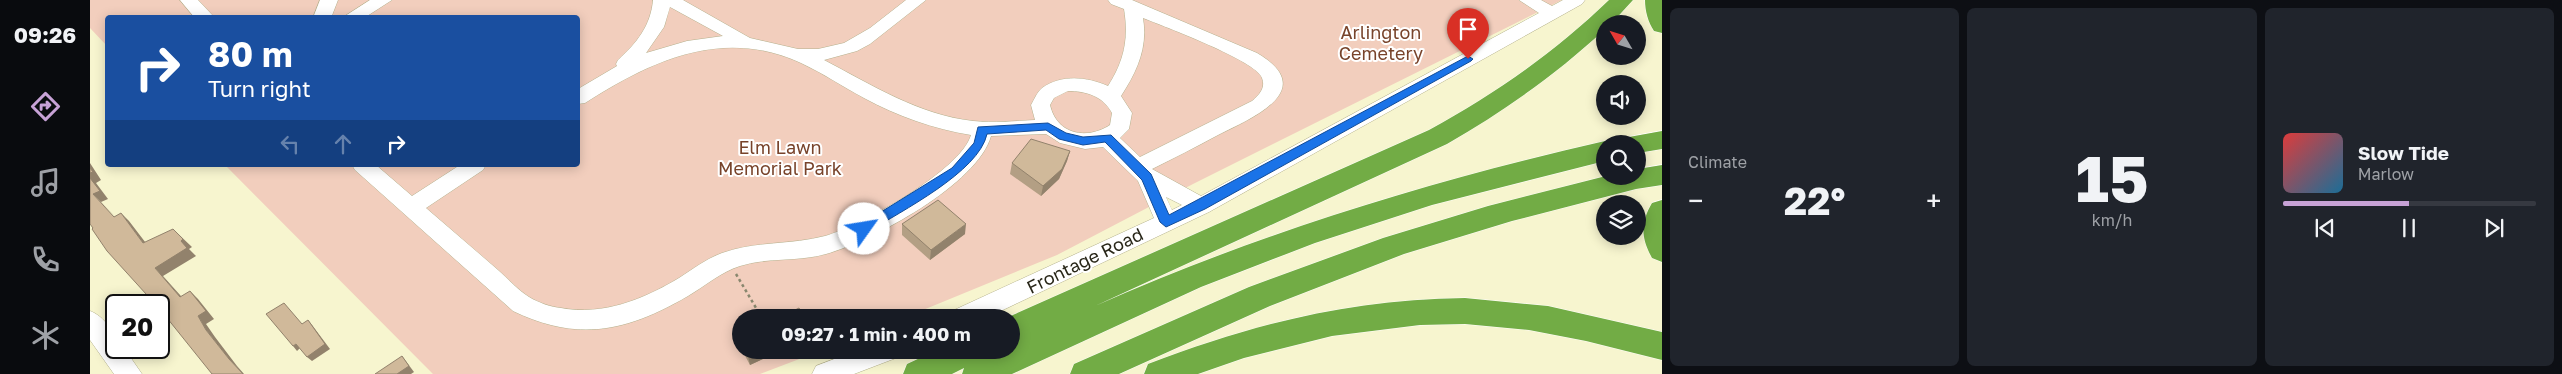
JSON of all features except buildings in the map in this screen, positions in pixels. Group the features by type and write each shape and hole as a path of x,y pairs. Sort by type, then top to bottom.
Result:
{"highway":[{"path":"1020,326 1438,137 1479,115 1562,57 1622,0"},
{"path":"1656,0 1656,10 1662,26"},
{"path":"1646,143 1662,140"},
{"path":"978,374 1164,289 1263,250 1370,212 1462,186 1596,153"},
{"path":"1086,374 1202,319 1324,270 1440,231 1636,180 1662,175"},
{"path":"1662,211 1656,221 1655,234 1662,250"},
{"path":"1160,374 1237,345 1293,330 1403,314 1450,312 1508,314 1586,326 1662,346"},
{"path":"920,374 951,359"}],"street":[{"path":"189,0 196,11 203,15"},
{"path":"323,15 329,0"},
{"path":"356,15 383,0"},
{"path":"580,97 615,73 631,59 657,22 662,0"},
{"path":"670,0 734,37 795,55 905,110 947,123 982,130 1048,127"},
{"path":"795,55 811,56 853,47 877,33 918,0"},
{"path":"1528,0 1552,13"},
{"name":"Frontage Road","path":"981,309 1201,206 1576,0"},
{"path":"1112,97 1128,70 1136,48 1137,26 1125,3"},
{"path":"1125,3 1260,62 1266,67 1273,81 1270,95 1259,106 1142,172"},
{"path":"615,73 656,55 694,45 727,41 748,42"},
{"path":"1065,85 1081,85 1098,89 1112,97 1119,107 1122,118 1119,129 1107,138 1093,141 1072,140 1048,127 1041,117 1040,104 1052,90 1065,85"},
{"path":"364,167 521,304 553,318 566,321 612,318 646,308 727,260 768,251 825,245 864,229 956,170 979,144 982,130"},
{"path":"1107,138 1142,172 1201,206"},
{"path":"412,207 473,167"},
{"path":"1142,172 1166,222"},
{"path":"90,321 129,374"},
{"path":"825,374 864,359"}],"path":[{"path":"727,260 757,309"}],"green space":[{"name":"Elm Lawn Memorial Park","path":"90,0 1562,0 1193,184 1057,255 925,309 732,309 732,359 799,359 760,374 433,374 227,167 580,167 580,15 105,15 105,44 90,28"}],"route":[{"path":"864,229 936,185 964,164 979,144 982,130 990,131 1028,126 1048,127 1054,132 1072,140 1093,141 1107,138 1147,177 1166,222 1201,206 1468,59"}],"park label":[{"name":"Arlington Cemetery","path":"1381,43"}]}
